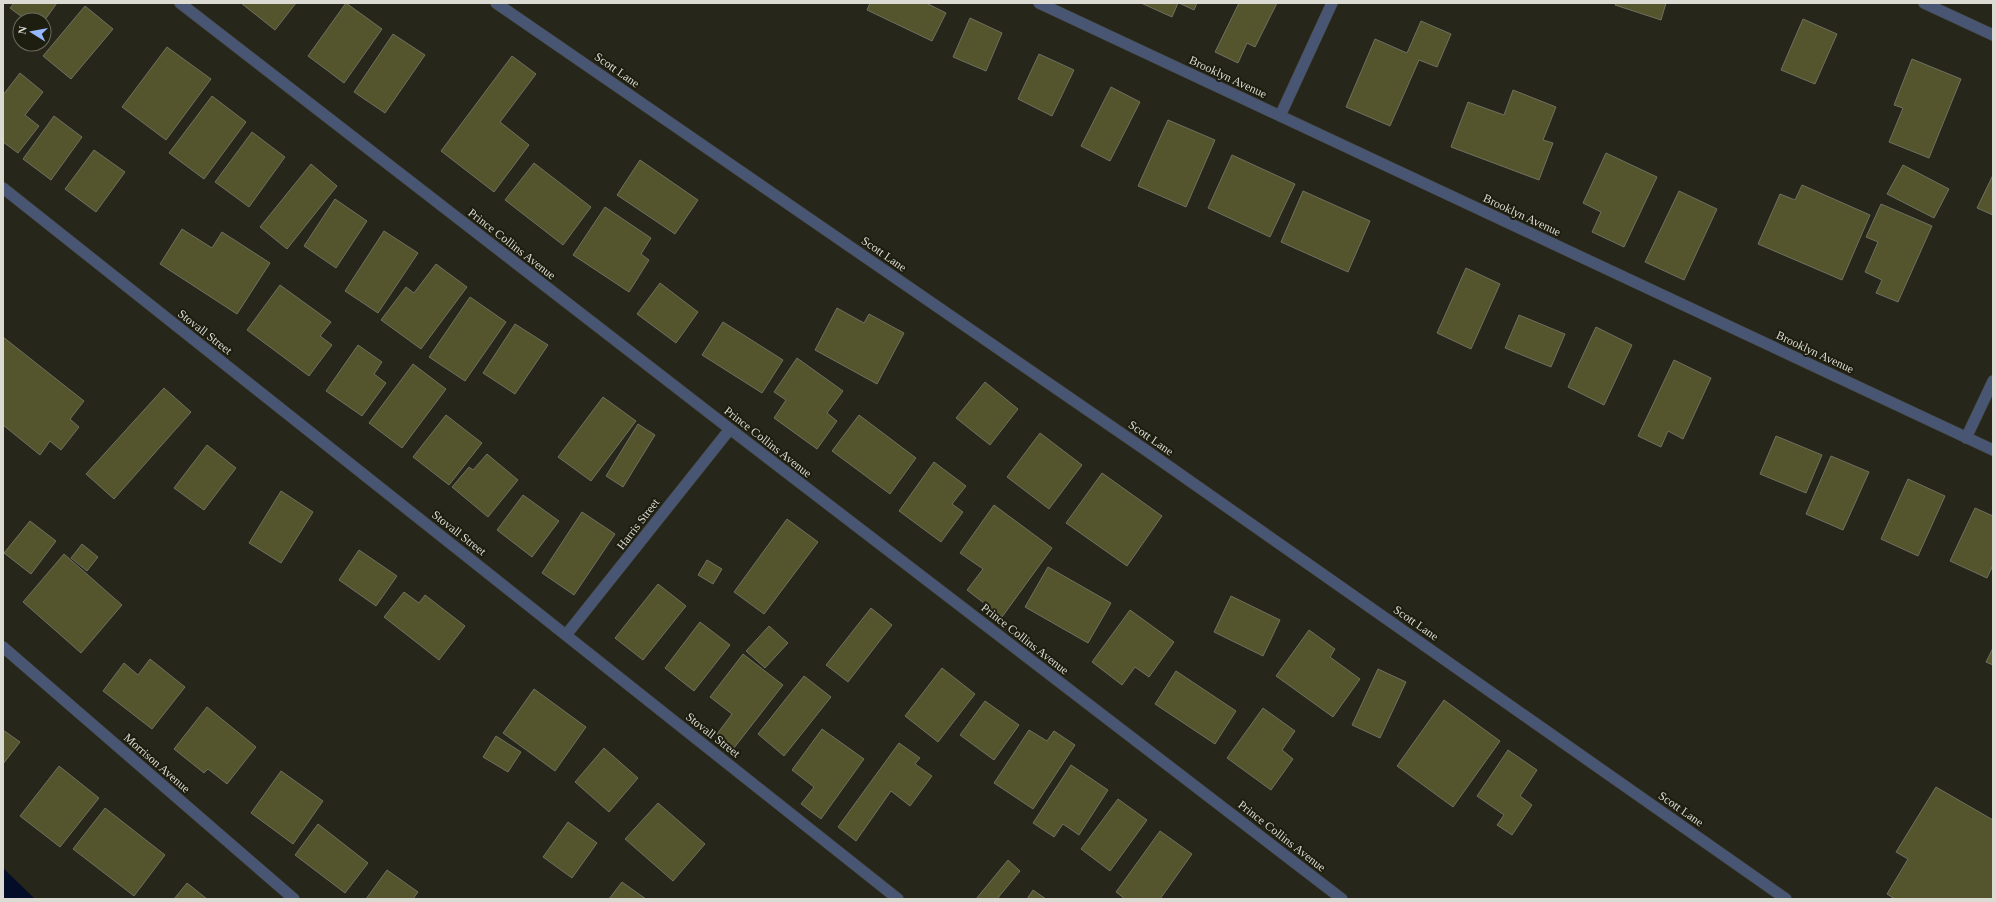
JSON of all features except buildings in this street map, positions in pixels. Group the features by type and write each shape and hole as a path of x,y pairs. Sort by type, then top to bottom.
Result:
{"street":[{"name":"Prince Collins Avenue","path":"180,3 730,429 1342,899"},
{"name":"Scott Lane","path":"496,3 1134,442 1786,899"},
{"name":"Brooklyn Avenue","path":"1039,3 1993,450"},
{"path":"1280,116 1332,3"},
{"path":"1924,3 1993,36"},
{"name":"Stovall Street","path":"3,188 898,899"},
{"path":"1966,438 1993,381"},
{"name":"Harris Street","path":"566,635 730,429"},
{"name":"Morrison Avenue","path":"3,647 294,899"}],"water":[{"path":"3,868 35,899 3,899"}]}
